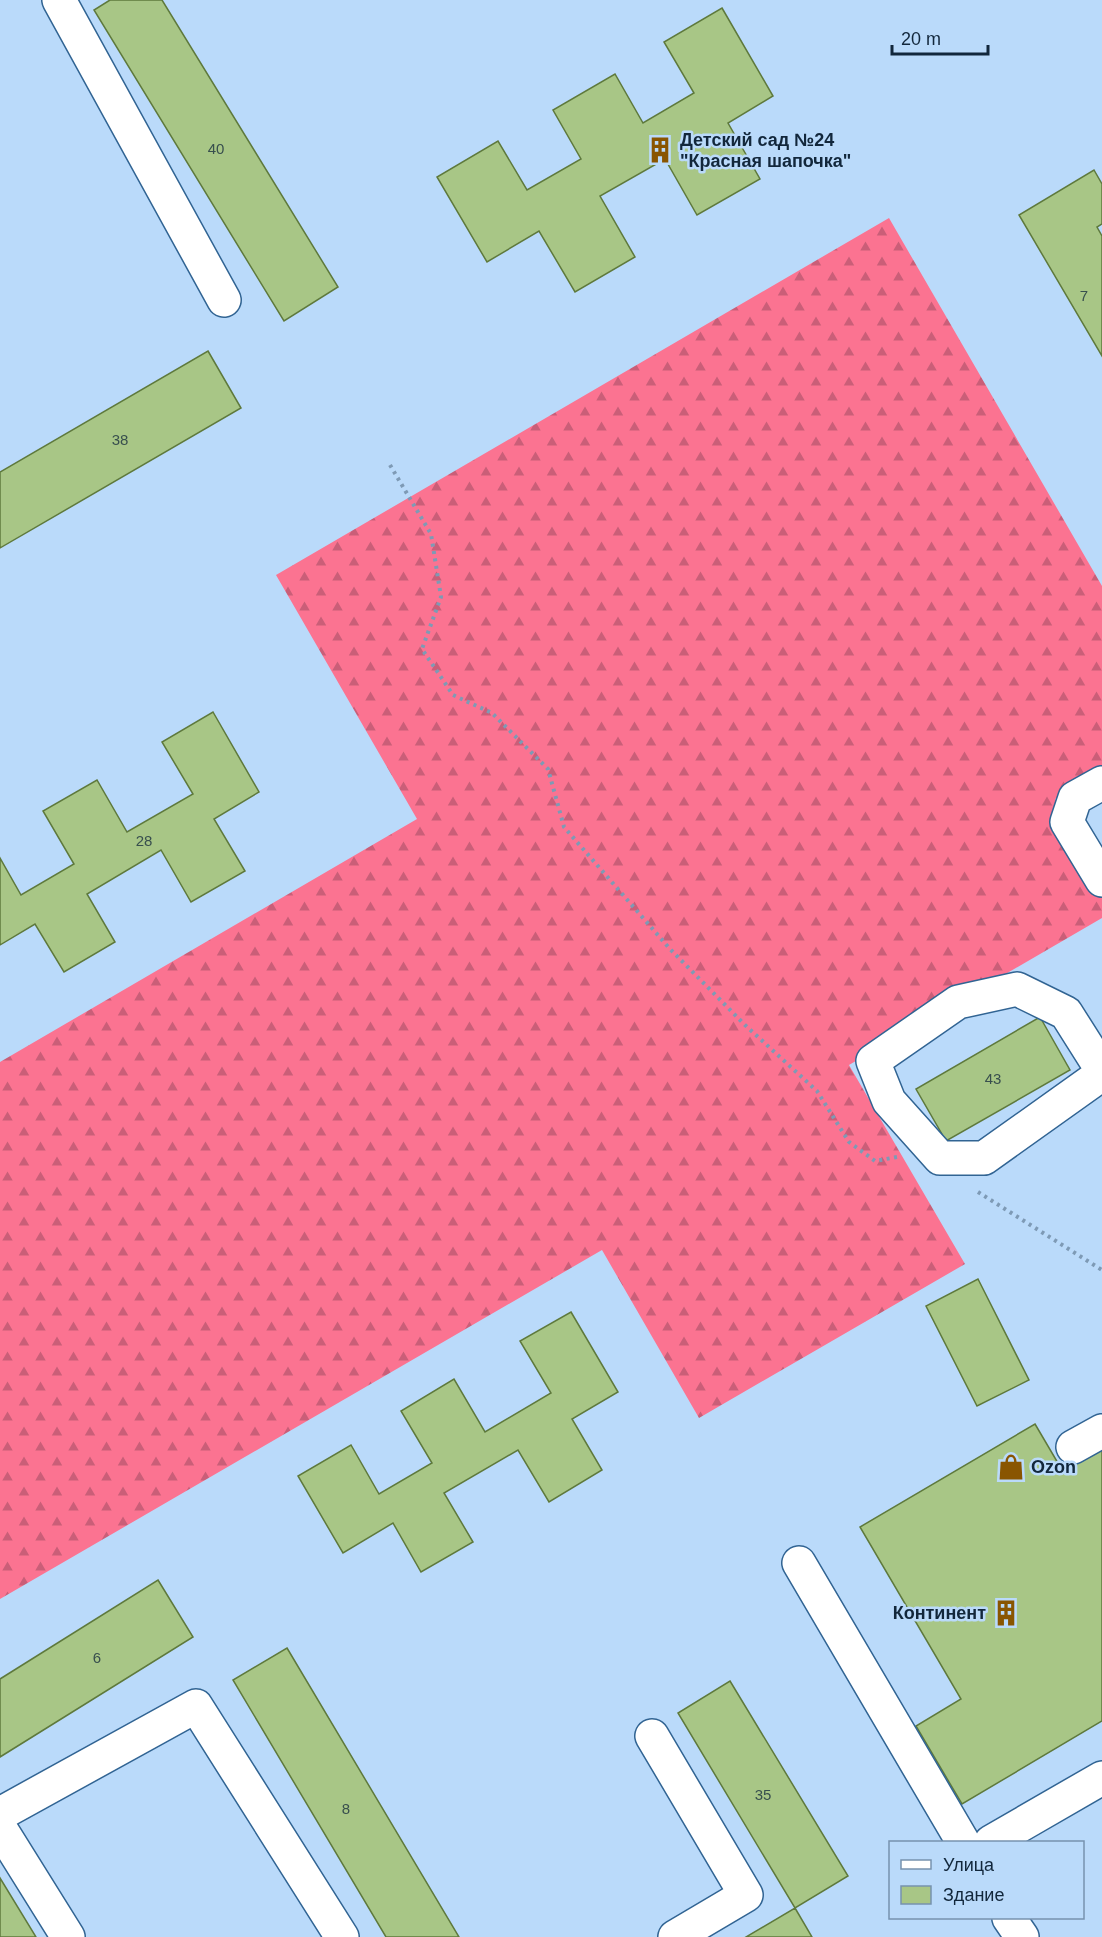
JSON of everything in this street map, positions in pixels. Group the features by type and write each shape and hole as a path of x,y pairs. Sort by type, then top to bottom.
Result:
{"lane":[{"path":"59,0 224,300"},
{"path":"1102,783 1075,798 1067,822 1102,880"},
{"path":"1102,1070 1066,1013 1017,989 958,1002 873,1061 889,1101 940,1158 984,1158 1102,1074"},
{"path":"1072,1447 1102,1431"},
{"path":"798,1563 962,1841"},
{"path":"0,1814 196,1706 342,1937"},
{"path":"652,1736 746,1895 675,1937"},
{"path":"993,1841 1102,1778"},
{"path":"0,1828 68,1937"},
{"path":"1011,1919 1022,1937"}],"path":[{"path":"390,465 431,534 441,597 422,649 453,695 492,714 548,770 564,827 669,949 745,1025 817,1091 849,1142 875,1161 898,1157"},
{"path":"973,1189 1102,1270"}],"green space":[{"path":"889,218 1102,586 1102,772 1055,799 1102,882 1102,918 849,1065 965,1264 699,1418 602,1250 0,1599 0,1062 417,819 276,575"}],"building":[{"path":"110,0 162,0 338,287 284,321 94,10"},
{"name":"Детский сад №24 \"Красная шапочка\"","path":"722,8 773,96 728,123 760,179 697,215 665,159 600,196 635,257 575,292 539,231 487,262 437,177 498,141 527,190 581,159 553,110 615,74 643,123 694,93 664,42"},
{"path":"1094,170 1102,184 1102,224 1097,227 1102,236 1102,356 1019,215"},
{"path":"208,351 241,408 0,548 0,472"},
{"path":"213,712 259,792 214,819 245,871 191,902 161,850 87,894 115,942 64,972 35,924 0,945 0,858 21,895 74,864 43,811 97,780 127,832 193,794 162,742"},
{"path":"1040,1017 1070,1070 946,1141 916,1089"},
{"path":"978,1279 1029,1380 977,1406 926,1306"},
{"path":"571,1312 618,1392 572,1419 602,1470 549,1502 518,1450 444,1493 473,1542 421,1572 393,1523 343,1553 298,1476 351,1445 379,1494 432,1463 401,1411 454,1379 485,1432 551,1393 520,1341"},
{"name":"Континент","path":"1035,1424 1062,1470 1102,1447 1102,1721 962,1804 916,1726 961,1699 860,1527"},
{"path":"158,1580 193,1637 0,1757 0,1679"},
{"path":"287,1648 459,1937 386,1937 233,1680"},
{"path":"730,1681 848,1876 795,1908 678,1713"},
{"path":"0,1878 36,1937 0,1937"},
{"path":"795,1908 812,1937 746,1937"}],"place":[{"name":"Детский сад №24 \"Красная шапочка\"","path":"660,150"},
{"name":"Ozon","path":"1011,1467"},
{"name":"Континент","path":"1006,1613"}]}
